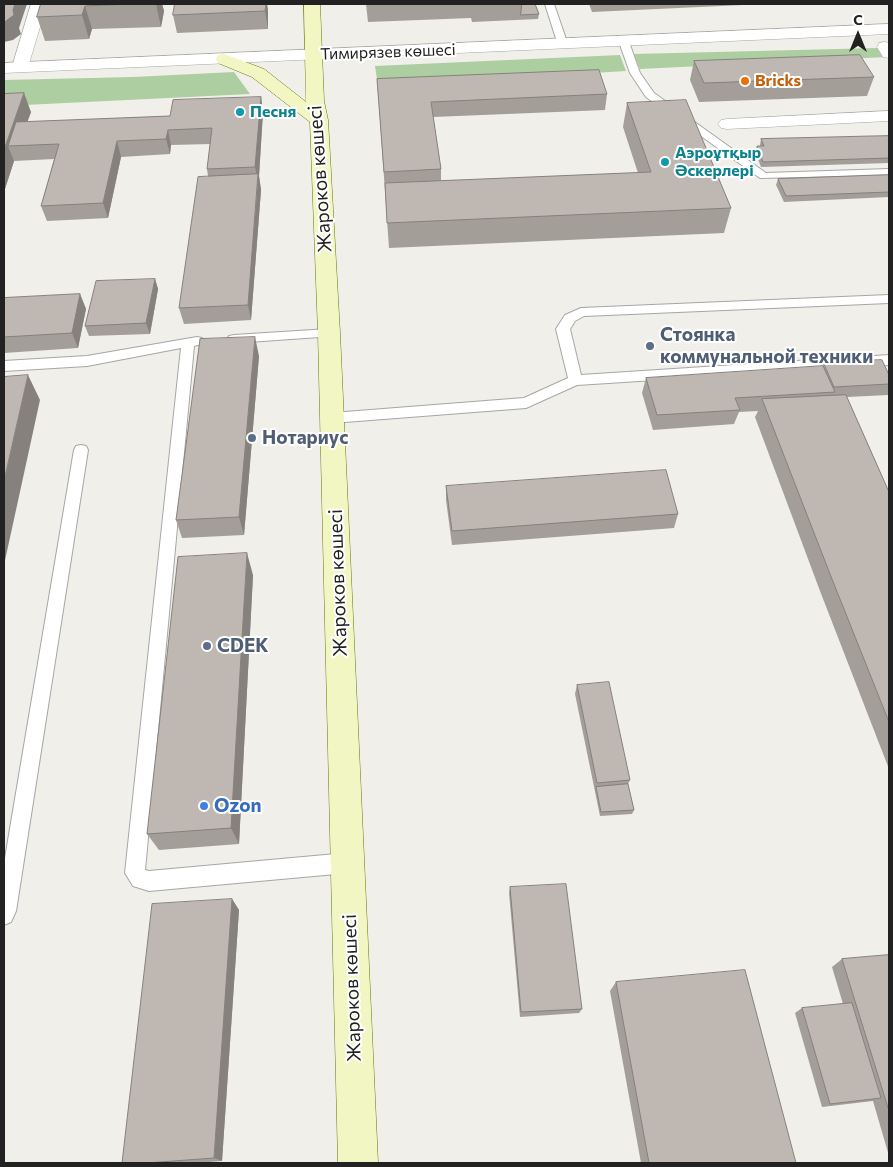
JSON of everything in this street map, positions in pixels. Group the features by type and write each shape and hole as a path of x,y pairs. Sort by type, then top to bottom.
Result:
{"main road":[{"name":"Жароков көшесі","path":"312,4 315,101 319,120 329,333 358,1163"},
{"path":"224,59 258,73 319,120"}],"street":[{"path":"12,68 39,4"},
{"name":"Тимирязев көшесі","path":"12,68 563,45 889,29"},
{"name":"Тимирязев көшесі","path":"772,35 888,48"},
{"path":"727,124 889,116"}],"lane":[{"path":"549,4 563,45"},
{"path":"624,42 635,73 650,95 764,176 889,172"},
{"path":"575,380 563,329 570,318 580,312 889,299"},
{"path":"4,366 87,361 188,342 329,333"},
{"path":"188,342 135,872 140,878 149,881 348,863"},
{"path":"332,418 526,403 575,380 889,360"},
{"path":"4,915 81,450"}],"green space":[{"path":"878,48 887,57 640,69 634,54"},
{"path":"620,55 626,71 378,86 375,66"},
{"path":"234,72 250,94 4,106 4,80"}],"building":[{"path":"4,4 15,4 14,15 4,22"},
{"path":"41,4 130,4 85,6 82,15 37,17"},
{"path":"175,4 266,4 265,11 173,15"},
{"path":"522,4 535,4 539,14 521,15"},
{"path":"860,55 874,77 704,83 694,61"},
{"path":"599,70 607,94 431,102 441,169 384,172 377,79"},
{"path":"24,93 4,150 4,94"},
{"path":"261,97 255,167 207,169 212,128 168,130 166,139 117,141 103,203 41,206 59,144 8,146 16,122 170,116 173,100"},
{"path":"686,100 731,208 387,223 385,183 651,172 627,103"},
{"path":"889,136 889,158 763,162 757,146 764,146 761,139"},
{"path":"258,174 248,305 179,308 198,177"},
{"path":"889,175 889,192 786,196 778,179"},
{"path":"155,279 146,323 85,326 96,281"},
{"path":"80,294 72,333 4,337 4,298"},
{"path":"255,337 239,517 176,520 200,339"},
{"path":"882,360 889,375 889,384 834,387 823,362"},
{"path":"823,366 835,392 735,398 740,410 657,415 646,378"},
{"path":"28,375 4,481 4,377"},
{"path":"846,395 889,492 889,722 762,399"},
{"path":"666,470 678,514 452,531 446,486"},
{"path":"247,553 231,828 147,834 178,557"},
{"path":"609,682 630,780 597,783 577,685"},
{"path":"628,784 634,810 601,812 596,787"},
{"path":"566,884 582,1009 521,1012 510,887"},
{"path":"232,899 214,1158 122,1163 152,904"},
{"path":"889,955 889,1111 842,959"},
{"path":"745,970 796,1163 649,1163 616,982"},
{"path":"852,1003 881,1098 830,1104 802,1008"}],"place":[{"name":"Bricks","path":"745,81"},
{"name":"Песня","path":"240,112"},
{"name":"Аэроұтқыр Әскерлері","path":"665,162"},
{"name":"Стоянка коммунальной техники","path":"650,346"},
{"name":"Нотариуc","path":"252,438"},
{"name":"CDEK","path":"207,646"},
{"name":"Ozon","path":"204,806"}]}
